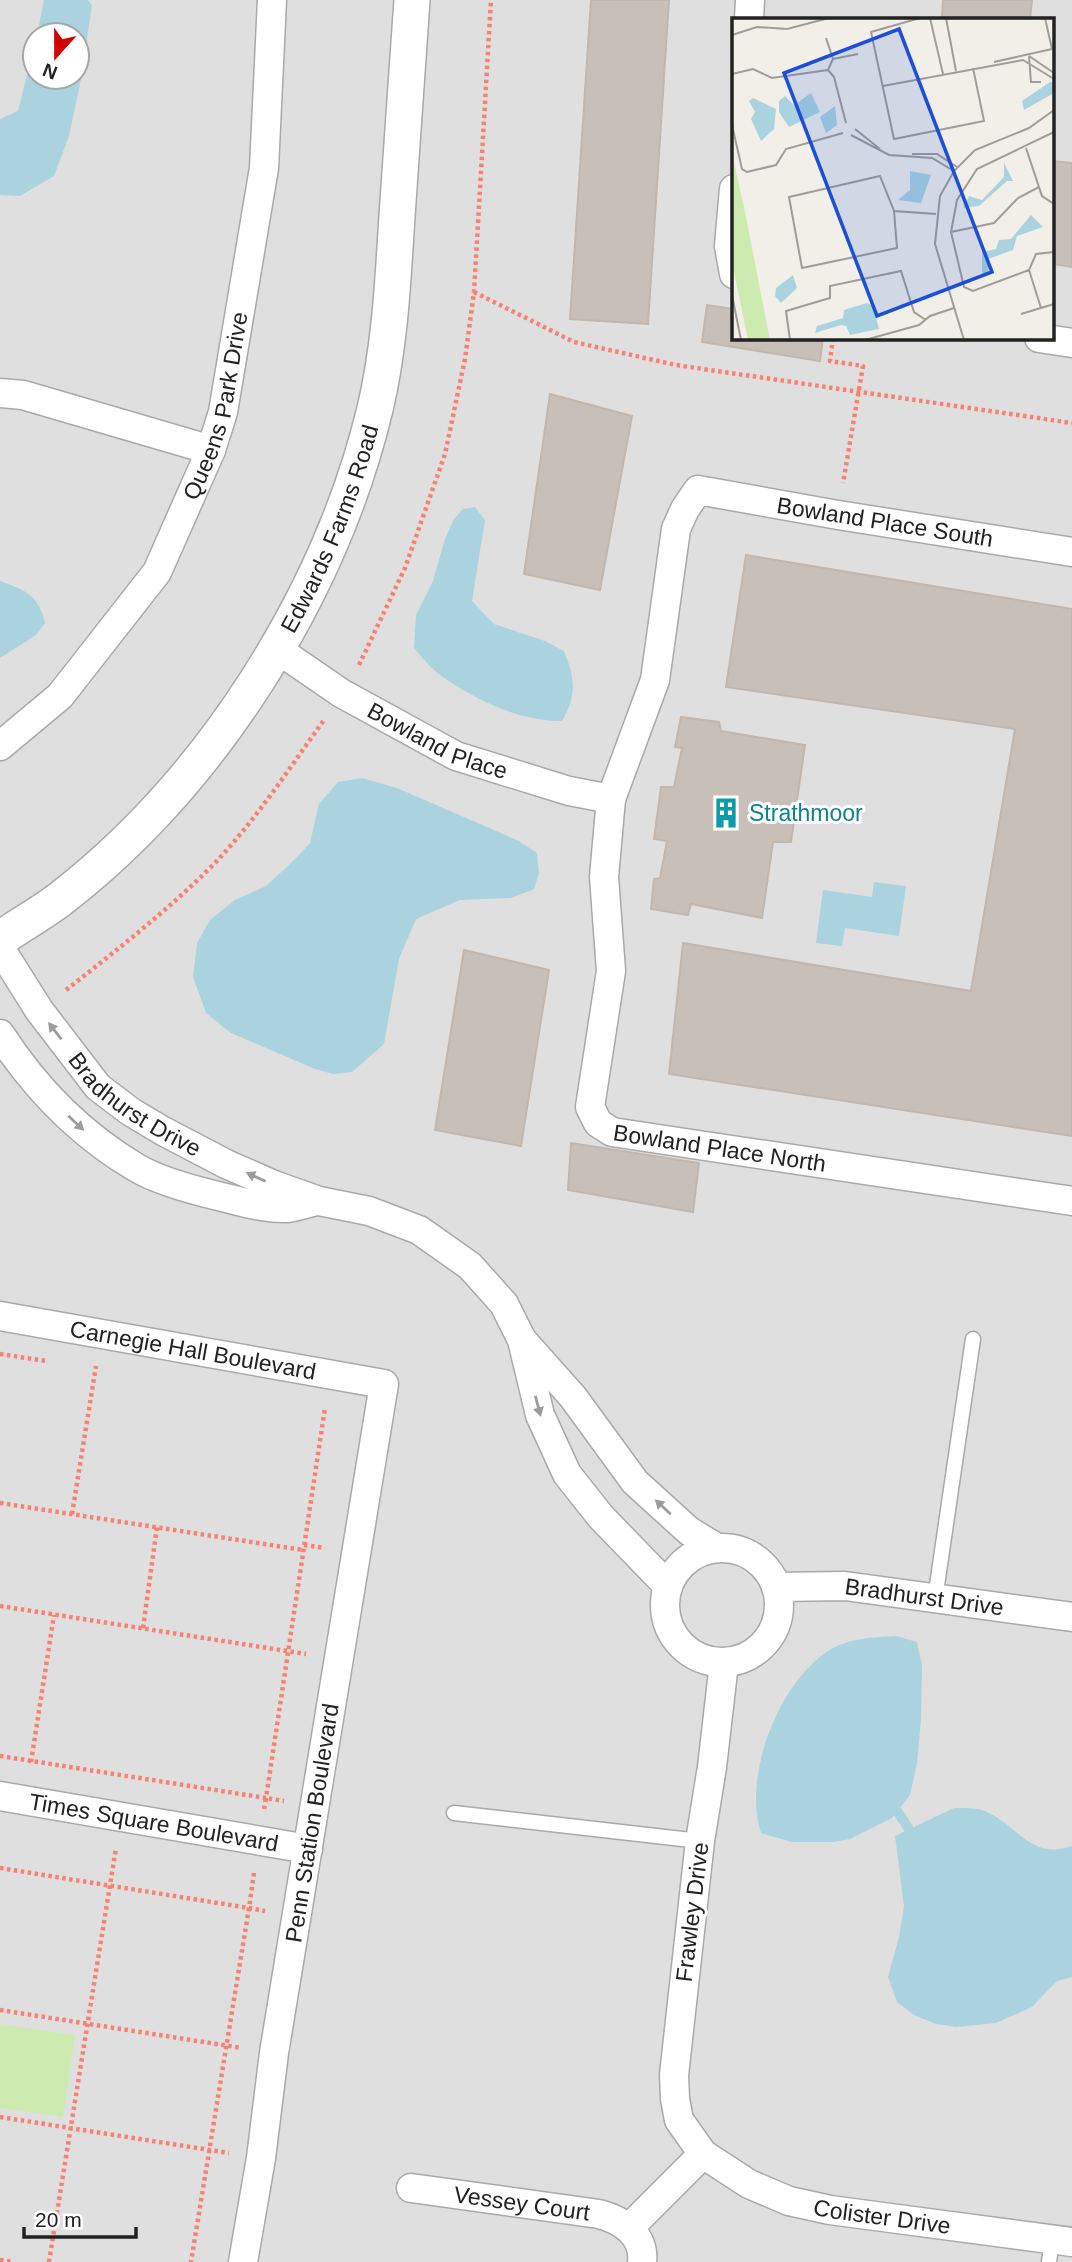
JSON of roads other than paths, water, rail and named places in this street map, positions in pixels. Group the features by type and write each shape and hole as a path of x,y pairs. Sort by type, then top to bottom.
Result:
{"street":[{"name":"Queens Park Drive","path":"0,746 60,696 157,572 211,450 223,412 264,168 272,0"},
{"name":"Edwards Farms Road","path":"0,939 58,901 104,862 185,779 234,715 277,649 317,567 352,484 375,408 392,297 412,0"},
{"path":"749,18 751,0"},
{"path":"732,212 729,246 732,263"},
{"path":"1053,340 1072,343"},
{"path":"0,393 23,394 211,450"},
{"name":"Bowland Place South","path":"698,489 838,515 1072,552"},
{"name":"Bowland Place North","path":"698,489 676,529 655,680 611,799 604,877 611,971 590,1107 598,1123 612,1132 1072,1200"},
{"name":"Bowland Place","path":"277,649 341,693 456,756 569,791 611,799"},
{"name":"Bradhurst Drive","path":"0,948 39,1010 98,1087 131,1112 163,1132 274,1185 319,1201 369,1211 419,1230 470,1266 504,1304 523,1340 573,1397 635,1482 689,1531 717,1548"},
{"name":"Bradhurst Drive","path":"0,1034 45,1093 81,1129 139,1169 193,1190 253,1205 287,1208 319,1201"},
{"name":"Carnegie Hall Boulevard","path":"0,1316 384,1384"},
{"name":"Bradhurst Drive","path":"523,1340 540,1415 567,1474 601,1517 668,1586"},
{"name":"Penn Station Boulevard","path":"243,2262 261,2158 274,2053 384,1384"},
{"path":"717,1548 736,1550 753,1558 767,1570 776,1587 778,1613 769,1638 749,1656 724,1663 705,1660 688,1652 675,1639 667,1622 664,1604 668,1586 679,1568 696,1554 717,1548"},
{"name":"Bradhurst Drive","path":"776,1587 845,1586 1072,1617"},
{"name":"Frawley Drive","path":"703,2154 679,2120 674,2075 700,1841 724,1663"},
{"name":"Times Square Boulevard","path":"13,1798 308,1849"},
{"path":"642,2262 643,2255 638,2241 629,2228 703,2154"},
{"name":"Colister Drive","path":"703,2154 749,2185 789,2201 1057,2248"},
{"name":"Vessey Court","path":"411,2189 599,2214 616,2218 629,2228"}],"lane":[{"path":"935,1599 973,1339"},
{"path":"454,1813 700,1841"}],"water":[{"path":"44,0 88,0 92,5 90,21 40,21"},
{"path":"23,91 78,91 69,136 54,176 20,196 0,195 0,119 18,111"},
{"path":"475,507 485,520 472,601 494,624 545,641 564,651 573,686 570,703 562,721 514,713 483,701 436,672 414,648 416,615 433,581 445,539 454,519 463,509"},
{"path":"0,581 30,595 39,606 45,623 36,635 0,658"},
{"path":"362,778 397,788 519,841 537,853 539,873 534,889 511,898 460,900 416,919 399,959 384,1044 352,1072 333,1074 231,1033 206,1013 193,977 197,943 210,920 235,900 266,886 292,862 310,843 319,804 338,782"},
{"path":"874,882 906,886 899,936 845,928 842,946 816,943 823,890 872,897"},
{"path":"896,1636 917,1642 922,1666 917,1763 910,1795 892,1818 850,1839 833,1842 791,1842 761,1833 756,1810 761,1757 782,1704 797,1681 814,1662 833,1648 856,1640"},
{"path":"954,1808 982,1810 1033,1844 1044,1848 1072,1846 1072,1977 1057,1981 1032,2007 996,2023 956,2027 936,2024 914,2015 897,2002 888,1977 904,1906 895,1836"}],"waterway":[{"path":"897,1811 909,1829"}],"place":[{"name":"Strathmoor","path":"726,813"}]}
